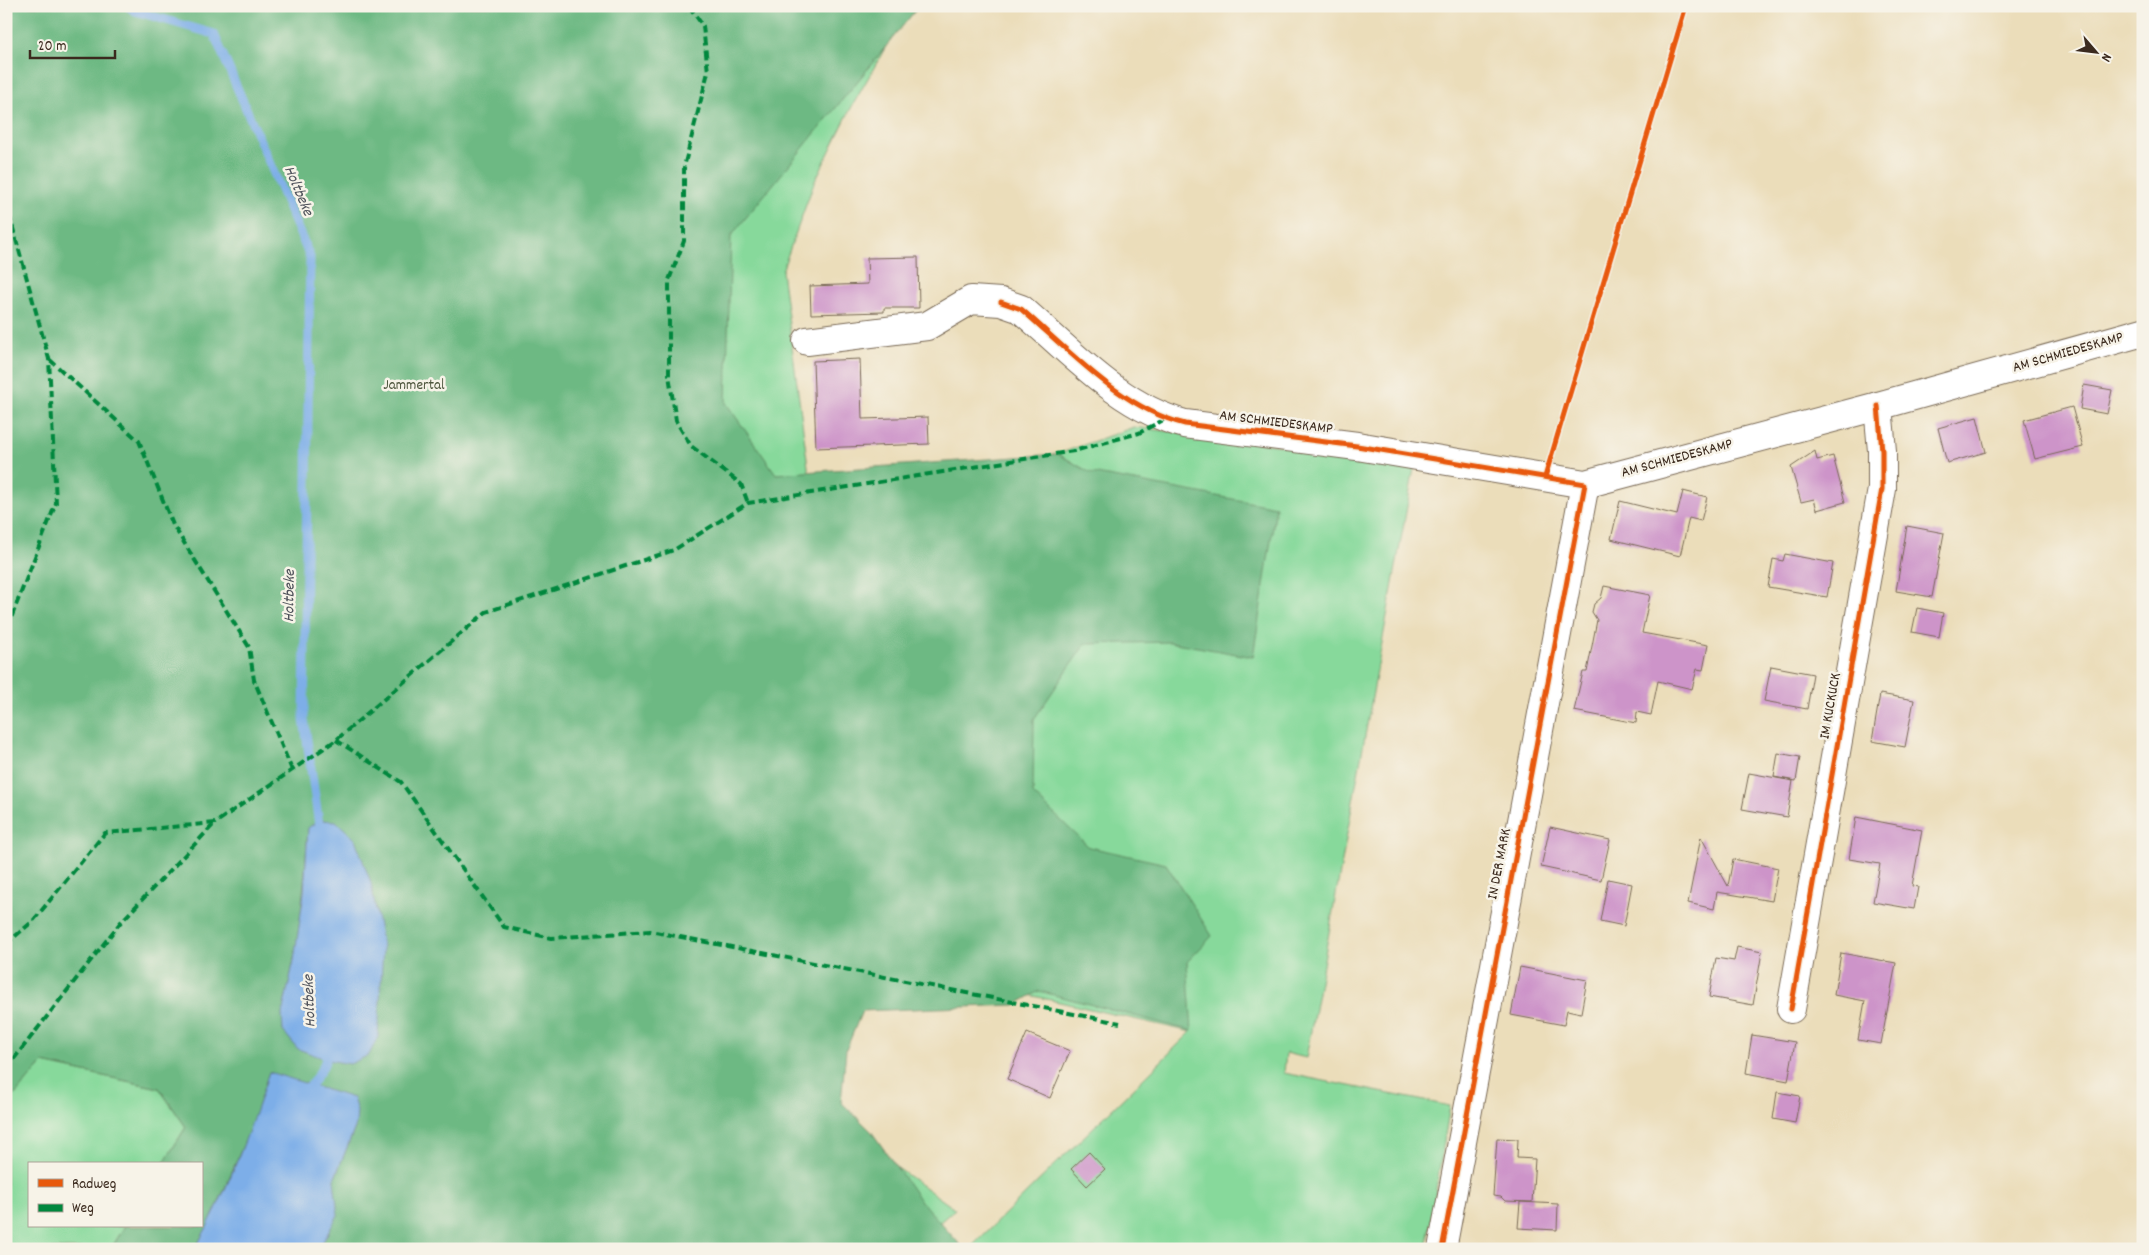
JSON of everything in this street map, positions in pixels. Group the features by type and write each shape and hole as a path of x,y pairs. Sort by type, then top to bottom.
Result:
{"street":[{"name":"AM SCHMIEDESKAMP","path":"808,341 927,326 971,300 1001,302 1021,308 1131,401 1165,419 1185,424 1357,446 1585,484 1878,406 2143,332"},
{"name":"IM KUCKUCK","path":"1791,1008 1882,489 1882,451 1878,406"},
{"name":"IN DER MARK","path":"1442,1249 1585,484"}],"green space":[{"name":"Jammertal","path":"6,6 906,11 850,110 814,183 782,271 814,512 1074,463 1058,454 1134,427 1415,463 1306,1058 1286,1053 1284,1073 1450,1106 1426,1249 969,1249 1191,1032 853,955 791,1092 955,1209 909,1249 155,1249 197,1228 202,1228 206,1157"},
{"name":"Jammertal","path":"6,6 919,6 731,236 726,403 776,474 1058,454 1091,473 1276,507 1253,657 1170,642 1085,644 1034,719 1033,794 1089,847 1166,864 1212,936 1187,962 1192,1031 1039,991 1015,1005 862,1011 846,1050 841,1102 871,1131 919,1199 964,1249 319,1249 337,1215 334,1180 356,1125 269,1072 251,1127 212,1218 195,1249 111,1249 124,1228 202,1228 202,1162 164,1162 186,1127 159,1088 43,1063 6,1105","holes":["319,820 283,1031 299,927 308,829"]},
{"path":"43,1063 159,1088 186,1127 164,1162 28,1162 28,1228 124,1228 111,1249 6,1249 6,1105"}],"water":[{"path":"319,820 336,821 355,839 371,883 383,948 378,1037 369,1055 350,1064 328,1060 298,1049 283,1031 282,1014 294,960 304,892 308,828"},
{"path":"269,1072 353,1098 357,1111 356,1125 334,1180 338,1215 319,1249 195,1249 207,1228 236,1162"}],"building":[{"path":"918,257 919,308 884,308 884,312 811,314 810,286 868,284 867,258"},
{"path":"860,359 862,419 928,417 929,444 816,448 813,361"},
{"path":"2084,385 2112,390 2107,414 2080,409"},
{"path":"2072,407 2083,447 2035,459 2024,420"},
{"path":"1977,417 1986,452 1947,463 1938,428"},
{"path":"1815,451 1817,460 1833,456 1845,502 1817,510 1814,499 1801,502 1791,467"},
{"path":"1683,491 1707,497 1701,521 1689,518 1680,556 1611,539 1620,501 1677,515"},
{"path":"1907,526 1944,533 1932,597 1896,591"},
{"path":"1785,554 1833,563 1827,597 1768,587 1773,559 1783,561"},
{"path":"1604,586 1650,595 1642,633 1708,645 1703,670 1697,669 1692,689 1658,681 1651,715 1637,712 1636,723 1574,711 1583,672 1587,672 1597,620 1592,612 1594,604 1601,598"},
{"path":"1917,608 1943,613 1939,637 1912,632"},
{"path":"1771,666 1813,674 1807,709 1764,701"},
{"path":"1880,694 1914,700 1905,747 1872,741"},
{"path":"1778,753 1800,757 1796,781 1774,777"},
{"path":"1749,773 1793,781 1787,817 1742,809"},
{"path":"1856,817 1922,830 1912,886 1918,887 1914,909 1873,902 1880,864 1849,859"},
{"path":"1550,827 1610,840 1601,880 1541,867"},
{"path":"1701,837 1728,886 1733,859 1778,868 1772,901 1717,892 1714,909 1688,903"},
{"path":"1608,879 1632,884 1624,926 1600,921"},
{"path":"1737,947 1762,952 1753,1005 1709,997 1716,958 1734,961"},
{"path":"1841,953 1896,963 1881,1044 1858,1040 1865,1001 1834,995"},
{"path":"1520,967 1587,980 1581,1013 1567,1010 1564,1025 1511,1015"},
{"path":"1027,1033 1070,1051 1050,1098 1007,1079"},
{"path":"1752,1035 1795,1042 1788,1081 1746,1073"},
{"path":"1777,1092 1800,1096 1795,1123 1773,1119"},
{"path":"1497,1138 1518,1139 1517,1158 1535,1159 1532,1202 1505,1201 1501,1197 1493,1196"},
{"path":"1089,1152 1105,1169 1087,1186 1071,1169"},
{"path":"1520,1202 1558,1204 1557,1230 1518,1228"}],"waterway":[{"name":"Holtbeke","path":"128,6 135,11 214,34 310,257 304,719 320,832"},
{"name":"Holtbeke","path":"306,1095 325,1062 327,1050"}],"marked path":[{"path":"689,6 703,26 708,72 684,167 684,241 669,280 669,375 676,421 691,446 741,484 748,503"},
{"path":"6,203 49,359 56,503 6,631"},
{"path":"49,359 139,441 173,525 249,647 254,680 292,770"},
{"path":"6,944 33,921 105,833 215,823 336,740 486,612 674,550 748,503 1074,451 1139,433 1165,419"},
{"path":"336,740 401,782 504,927 551,938 650,931 1120,1023"},
{"path":"6,1069 120,923 215,823"}],"cycle path":[{"path":"1545,477 1686,6"},
{"path":"1001,302 1021,309 1078,360 1118,392 1162,416 1185,424 1357,446 1585,484 1442,1249"},
{"path":"1791,1009 1882,489 1882,451 1878,406"}]}
